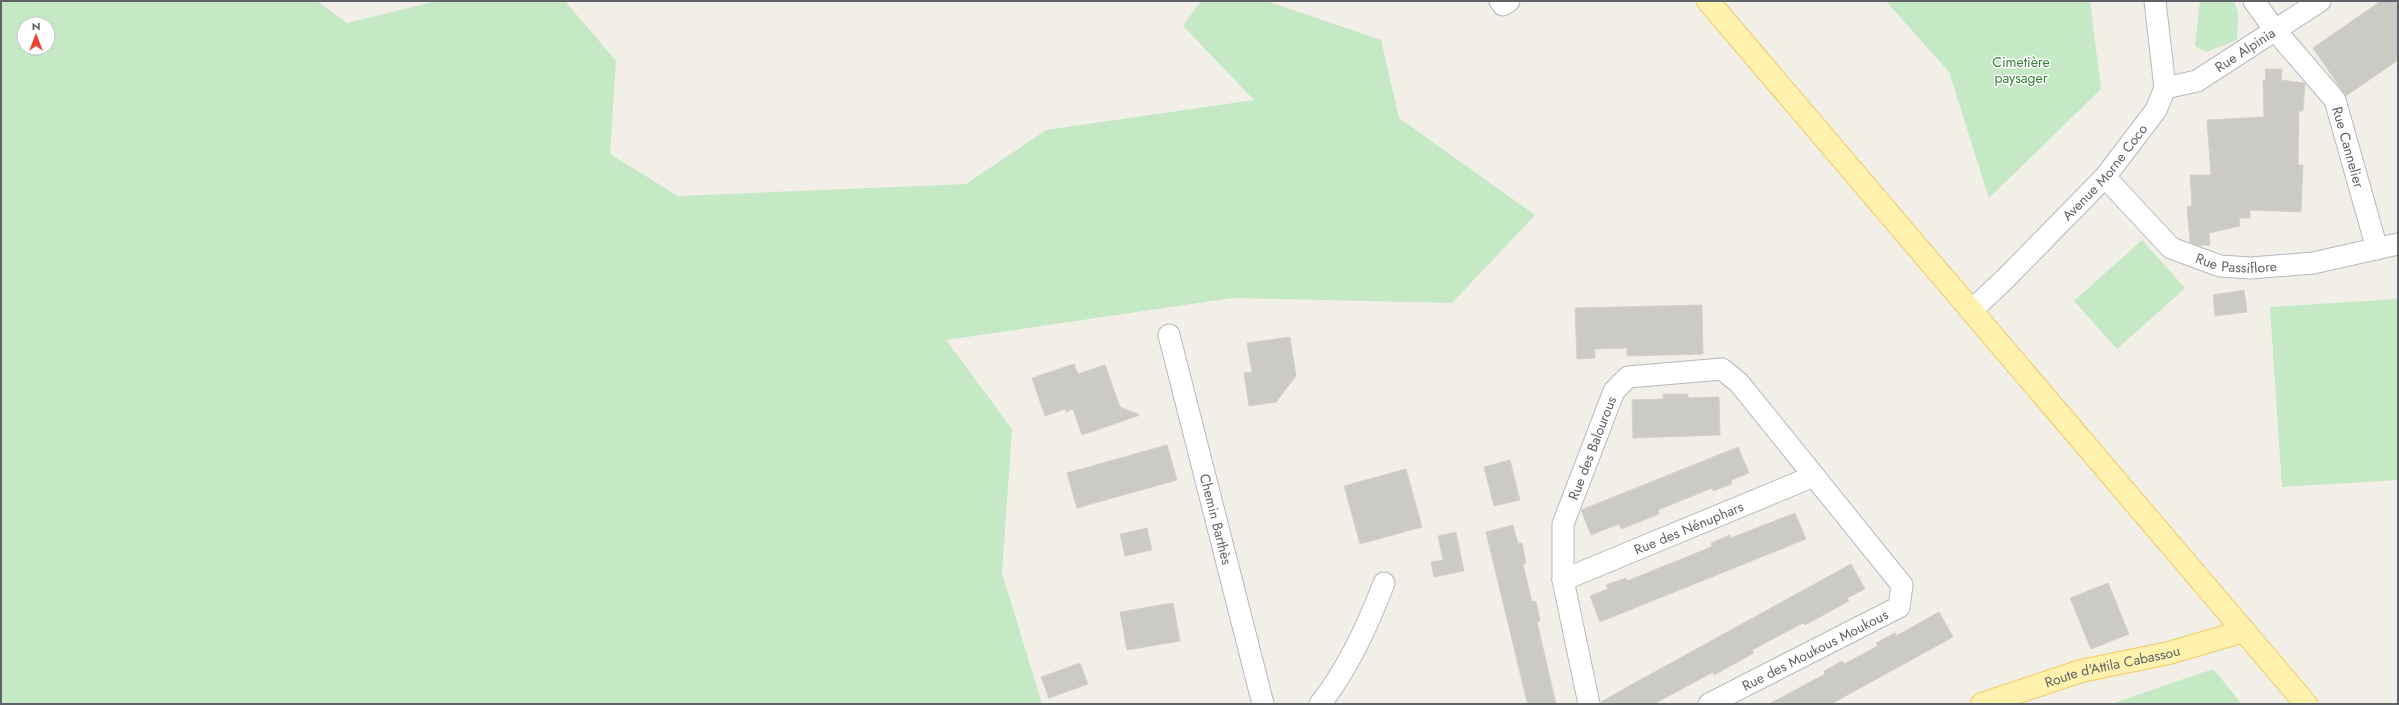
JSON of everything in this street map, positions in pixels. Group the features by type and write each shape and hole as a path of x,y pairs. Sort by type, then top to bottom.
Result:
{"main road":[{"path":"1708,1 2306,704"},
{"name":"Route d'Attila Cabassou","path":"1982,704 2081,671 2169,653 2244,631"}],"street":[{"path":"1500,1 1504,5 1509,1"},
{"name":"Avenue Morne Coco","path":"1971,311 2004,280 2105,177 2156,110 2165,88 2155,1"},
{"name":"Rue Cannelier","path":"2254,1 2274,30 2336,100 2377,249"},
{"name":"Rue Alpinia","path":"2165,88 2197,81 2320,1"},
{"name":"Rue Passiflore","path":"2105,177 2171,248 2220,266 2251,268 2313,263 2398,244"},
{"name":"Chemin Barthès","path":"1169,335 1263,704"},
{"name":"Rue des Balourous","path":"1589,704 1563,580 1563,524 1614,390 1628,378 1722,369 1739,383 1902,585 1899,607"},
{"name":"Rue des Nénuphars","path":"1563,580 1814,476"},
{"path":"1320,704 1338,679 1384,583"},
{"name":"Rue des Moukous Moukous","path":"1709,704 1899,607"}],"green space":[{"path":"1,1 317,1 347,23 437,1 565,1 616,61 610,154 678,196 966,184 1046,130 1254,100 1183,26 1201,1 1266,1 1381,40 1399,118 1535,215 1452,303 1232,298 946,340 1012,429 1002,573 1042,704 1,704"},
{"name":"Cimetière paysager","path":"1886,1 2090,1 2101,89 1989,198 1949,72"},
{"path":"2200,1 2234,1 2238,12 2237,40 2206,52 2195,46"},
{"path":"2142,240 2185,288 2117,349 2074,301"},
{"path":"2398,299 2398,480 2282,487 2270,307"},
{"path":"2213,669 2242,704 2111,704"}],"building":[{"path":"2381,1 2398,1 2398,60 2346,96 2313,48"},
{"path":"2265,69 2282,69 2281,80 2305,83 2303,111 2299,111 2298,165 2303,165 2301,212 2250,210 2250,218 2239,218 2240,226 2209,233 2210,245 2199,246 2190,242 2187,207 2192,206 2190,175 2211,175 2207,120 2264,117 2263,80 2266,80"},
{"path":"2244,290 2247,312 2215,316 2213,295"},
{"path":"1702,305 1703,354 1627,356 1627,348 1595,349 1595,358 1577,359 1575,308"},
{"path":"1290,337 1296,376 1276,402 1249,406 1244,373 1252,372 1247,343"},
{"path":"1074,364 1078,374 1105,365 1120,407 1140,415 1082,435 1073,409 1066,412 1065,409 1045,416 1032,378"},
{"path":"1663,394 1688,394 1688,398 1719,397 1720,435 1633,438 1632,400 1663,399"},
{"path":"1167,445 1177,480 1077,508 1067,473"},
{"path":"1738,447 1749,473 1731,480 1732,484 1713,491 1712,488 1658,510 1659,514 1621,529 1619,524 1591,535 1581,510"},
{"path":"1510,460 1520,500 1494,506 1484,467"},
{"path":"1406,469 1422,527 1360,544 1344,486"},
{"path":"1795,513 1806,539 1600,622 1590,596 1608,589 1606,585 1626,578 1627,581 1704,550 1712,546 1711,543 1730,535 1731,538"},
{"path":"1513,525 1518,544 1522,543 1526,563 1523,564 1532,602 1536,601 1540,621 1537,622 1556,704 1528,704 1486,532"},
{"path":"1147,528 1152,550 1125,556 1120,534"},
{"path":"1456,532 1464,571 1434,577 1431,562 1443,560 1438,536"},
{"path":"1851,564 1865,589 1847,598 1849,601 1805,625 1803,623 1752,650 1754,653 1714,675 1713,672 1654,704 1601,704 1601,702 1629,686"},
{"path":"2108,583 2129,634 2091,649 2070,598"},
{"path":"1173,603 1180,641 1127,650 1120,612"},
{"path":"1939,612 1953,637 1831,704 1769,704 1825,674 1824,671 1842,661 1844,664 1878,646 1876,643 1895,633 1896,636"},
{"path":"1080,663 1088,684 1049,698 1041,677"}]}
